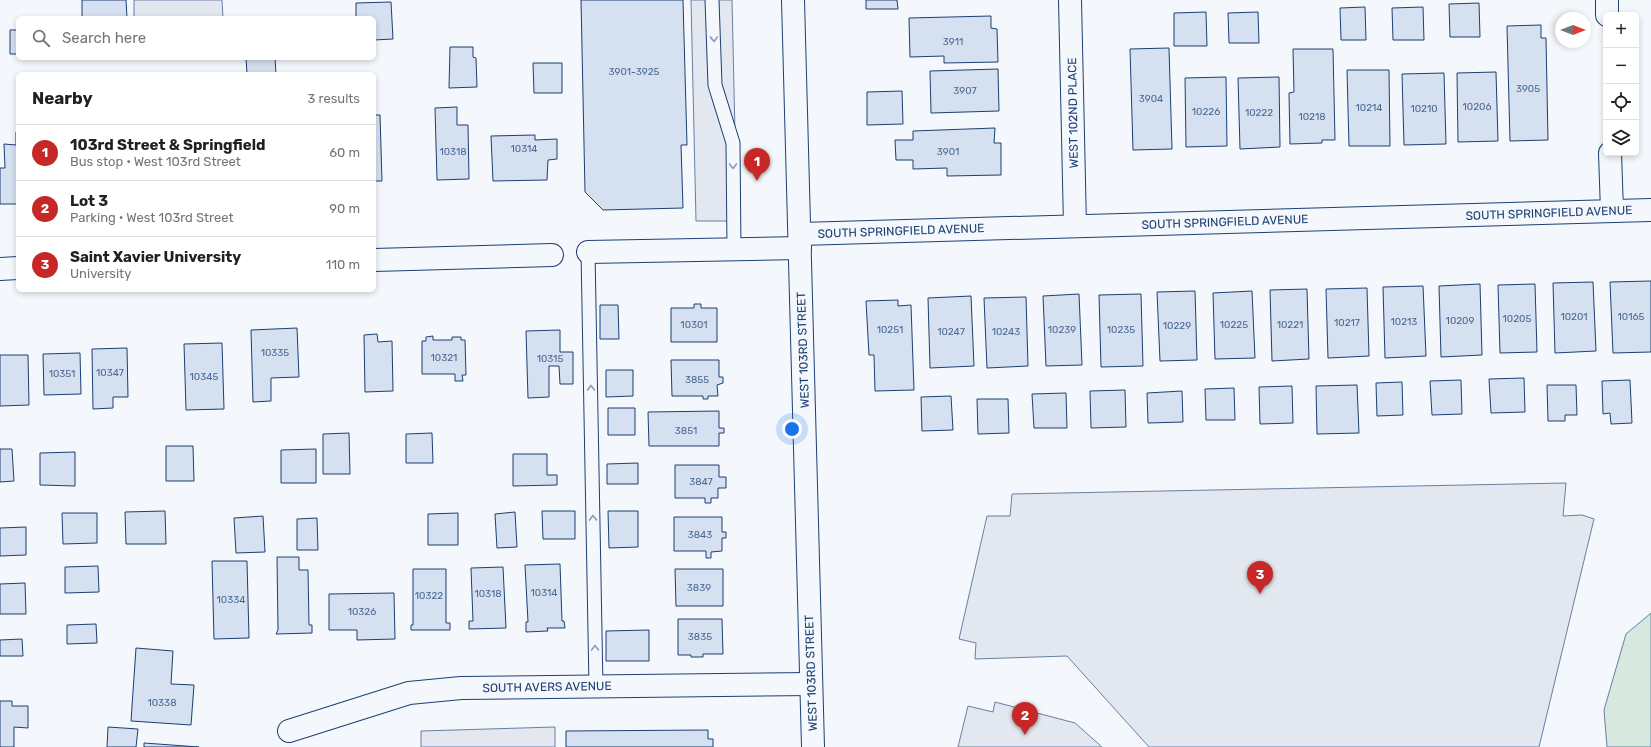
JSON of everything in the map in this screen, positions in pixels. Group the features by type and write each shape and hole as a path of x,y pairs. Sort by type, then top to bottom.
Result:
{"street":[{"name":"WEST 103RD STREET","path":"794,0 813,747"},
{"name":"WEST 102ND PLACE","path":"1070,0 1075,226"},
{"path":"1607,0 1607,12"},
{"path":"1610,156 1612,211"},
{"name":"SOUTH SPRINGFIELD AVENUE","path":"588,252 734,250 800,241 1075,226 1651,210"},
{"path":"376,260 552,255"},
{"path":"0,269 16,268"},
{"name":"SOUTH AVERS AVENUE","path":"289,731 409,693 461,688 812,684"}],"lane":[{"path":"712,0 715,85 733,142 734,250"},
{"path":"588,252 596,687"}],"shaded area":[{"path":"134,0 222,0 223,16 134,16"},
{"path":"691,0 732,0 737,221 696,221"},
{"path":"1566,483 1563,516 1582,515 1594,519 1539,747 1149,747 1067,656 975,659 976,643 959,639 987,516 1010,516 1012,494"},
{"path":"1651,613 1651,747 1607,747 1604,710 1626,634"},
{"path":"995,702 1075,723 1102,747 958,747 968,706 993,712"},
{"path":"555,727 555,747 421,747 421,731"}],"building":[{"path":"82,0 126,0 127,16 82,16"},
{"path":"581,0 683,0 687,145 681,145 683,208 603,210 585,192"},
{"path":"866,0 897,0 898,9 866,9"},
{"path":"391,2 393,39 376,40 376,16 356,16 356,3"},
{"path":"1479,3 1480,37 1450,37 1449,4"},
{"path":"1365,7 1366,40 1341,40 1340,8"},
{"path":"1423,7 1424,40 1393,40 1392,8"},
{"path":"1206,12 1207,46 1174,46 1174,13"},
{"path":"1258,12 1259,43 1229,43 1228,13"},
{"path":"991,16 991,28 997,29 998,62 944,63 944,56 910,57 909,18"},
{"path":"1541,25 1541,38 1546,38 1548,140 1510,141 1507,26"},
{"path":"10,30 16,30 16,54 10,54"},
{"path":"450,47 473,47 473,57 476,58 477,87 449,88"},
{"path":"1169,48 1172,149 1133,150 1130,49"},
{"path":"1293,49 1333,49 1335,140 1322,140 1322,143 1290,144 1289,93 1294,92"},
{"path":"246,60 275,60 276,72 247,72"},
{"path":"533,63 562,63 562,93 534,93"},
{"path":"998,69 999,111 931,113 930,71"},
{"path":"1347,70 1389,70 1390,146 1349,146"},
{"path":"1496,72 1498,141 1458,142 1457,73"},
{"path":"1444,73 1446,144 1404,145 1402,74"},
{"path":"1226,77 1227,146 1186,147 1185,78"},
{"path":"1279,77 1280,147 1240,149 1238,78"},
{"path":"902,91 903,124 867,125 867,92"},
{"path":"457,107 457,125 468,125 469,179 437,180 435,108"},
{"path":"376,115 380,115 382,181 376,181"},
{"path":"995,128 994,143 1001,143 1001,175 947,176 947,168 913,169 913,160 896,160 895,140 913,140 913,131"},
{"path":"535,135 535,140 557,139 557,159 548,160 547,180 493,181 491,136"},
{"path":"4,144 16,145 16,204 0,204 0,168 5,168"},
{"path":"1651,281 1651,352 1613,353 1610,282"},
{"path":"1593,282 1596,351 1555,353 1553,283"},
{"path":"1480,284 1482,355 1441,357 1439,286"},
{"path":"1535,284 1537,352 1500,353 1498,285"},
{"path":"1423,286 1426,356 1385,358 1383,287"},
{"path":"1367,288 1369,356 1328,358 1326,289"},
{"path":"1307,289 1309,359 1272,361 1270,290"},
{"path":"1195,291 1197,360 1160,361 1157,292"},
{"path":"1252,291 1255,358 1215,359 1213,293"},
{"path":"1079,294 1082,365 1046,366 1043,296"},
{"path":"1141,294 1143,366 1101,367 1099,295"},
{"path":"971,296 974,366 930,368 928,298"},
{"path":"1026,297 1028,366 987,368 984,298"},
{"path":"898,300 898,306 911,305 914,390 875,391 874,355 869,355 866,301"},
{"path":"694,304 701,304 701,308 717,308 717,342 671,342 671,308 694,308"},
{"path":"600,305 618,305 619,339 600,339"},
{"path":"297,328 299,377 271,378 271,401 253,402 251,330"},
{"path":"560,330 560,352 573,352 573,384 560,384 559,366 549,366 549,397 528,398 526,331"},
{"path":"377,334 378,342 392,341 393,391 365,392 364,335"},
{"path":"433,336 433,340 452,340 452,337 461,337 461,340 465,340 466,375 462,375 463,381 455,381 455,374 422,374 422,341 426,341 426,337"},
{"path":"222,343 224,409 186,410 184,344"},
{"path":"127,348 128,397 113,397 113,408 93,409 92,349"},
{"path":"80,353 81,394 44,395 43,354"},
{"path":"0,355 28,355 29,405 0,406"},
{"path":"671,360 719,360 719,377 723,377 723,383 717,385 718,396 708,396 708,399 703,399 703,396 672,396"},
{"path":"606,370 633,370 633,396 606,397"},
{"path":"1524,378 1525,412 1491,413 1489,379"},
{"path":"1461,380 1462,414 1432,415 1430,381"},
{"path":"1630,380 1632,423 1611,424 1610,413 1603,414 1602,381"},
{"path":"1402,382 1403,415 1377,416 1376,383"},
{"path":"1357,385 1359,433 1317,434 1316,386"},
{"path":"1547,385 1576,385 1577,415 1565,415 1565,421 1548,421"},
{"path":"1292,386 1293,423 1260,424 1259,387"},
{"path":"1234,388 1235,420 1206,420 1205,389"},
{"path":"1125,390 1126,427 1091,428 1090,391"},
{"path":"1182,391 1183,422 1148,423 1147,393"},
{"path":"1066,393 1067,428 1034,428 1032,394"},
{"path":"951,396 953,430 922,431 921,397"},
{"path":"977,399 1008,399 1009,433 978,434"},
{"path":"608,408 635,408 635,435 608,435"},
{"path":"719,411 719,428 724,428 724,433 719,433 719,446 649,446 648,412"},
{"path":"349,433 350,474 323,474 323,434"},
{"path":"432,433 433,463 406,463 406,434"},
{"path":"166,446 193,446 194,481 166,481"},
{"path":"0,449 12,449 14,481 0,482"},
{"path":"316,449 316,483 281,483 281,450"},
{"path":"75,452 75,486 40,485 40,453"},
{"path":"513,454 547,454 547,475 557,475 557,485 513,486"},
{"path":"638,463 638,484 607,484 607,464"},
{"path":"675,465 719,465 719,477 726,477 726,488 718,488 718,498 711,498 711,503 705,503 705,498 675,498"},
{"path":"165,511 166,544 126,544 125,512"},
{"path":"542,511 575,511 575,539 543,539"},
{"path":"608,511 638,511 638,547 609,548"},
{"path":"515,512 517,547 497,548 495,514"},
{"path":"62,513 97,513 97,543 63,544"},
{"path":"458,513 458,545 428,545 428,514"},
{"path":"263,516 265,552 236,553 234,518"},
{"path":"674,517 722,517 722,532 726,532 726,538 722,538 722,551 711,552 711,558 706,558 706,551 674,551"},
{"path":"317,518 318,550 297,550 297,519"},
{"path":"26,527 26,555 0,556 0,528"},
{"path":"277,557 299,557 299,570 308,570 309,625 312,625 312,633 276,634 278,630"},
{"path":"212,561 247,561 249,638 214,639"},
{"path":"560,564 562,621 564,621 565,628 547,628 548,631 526,632 526,622 528,622 525,565"},
{"path":"98,566 99,592 65,593 65,567"},
{"path":"503,567 506,628 469,629 469,621 473,621 471,568"},
{"path":"413,569 446,569 446,623 450,623 450,630 411,630 411,625 413,625"},
{"path":"675,569 723,569 723,606 676,606"},
{"path":"25,583 26,614 0,614 0,584"},
{"path":"394,593 395,639 357,640 357,630 329,630 329,594"},
{"path":"678,619 722,619 723,654 703,654 703,657 678,655"},
{"path":"96,624 97,643 67,644 67,625"},
{"path":"649,630 649,661 606,661 606,631"},
{"path":"22,639 23,656 0,656 0,640"},
{"path":"136,648 173,651 171,684 194,685 191,725 131,721"},
{"path":"0,701 12,701 12,706 28,706 28,728 14,727 14,747 0,747"},
{"path":"108,727 138,729 136,747 107,747"},
{"path":"708,730 708,739 713,739 713,747 566,747 566,731"},
{"path":"144,743 199,747 144,747"}],"place":[{"name":"103rd Street & Springfield","path":"757,181"},
{"name":"Saint Xavier University","path":"1260,594"},
{"name":"Lot 3","path":"1025,735"}]}
